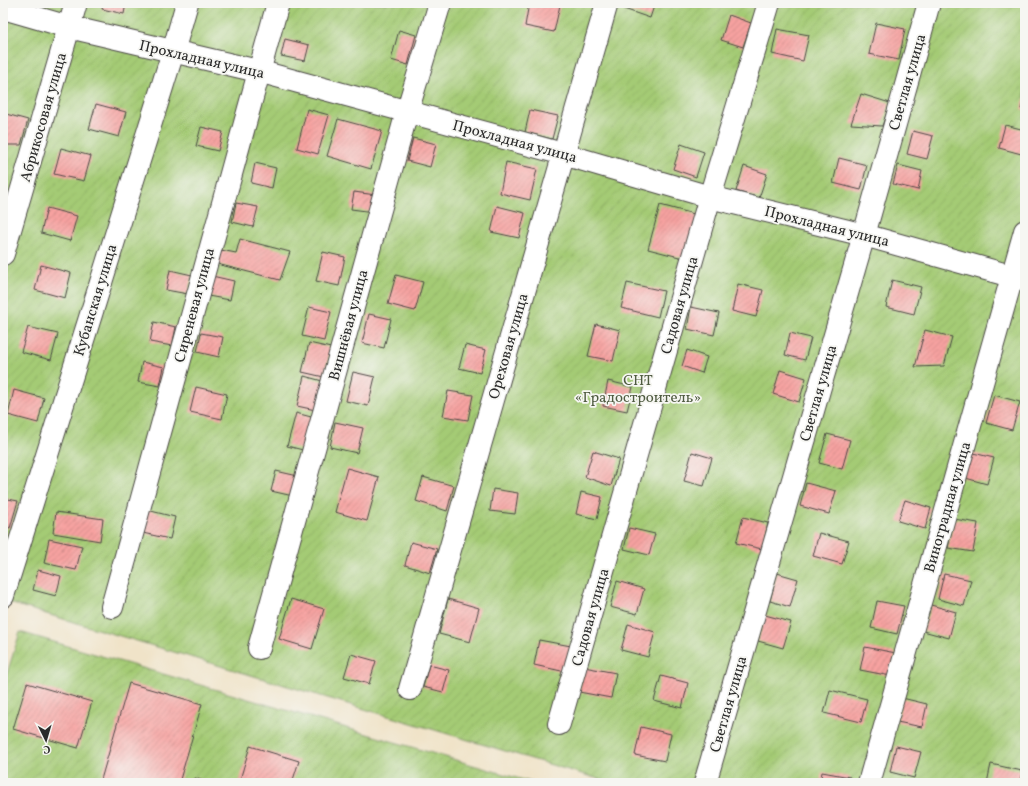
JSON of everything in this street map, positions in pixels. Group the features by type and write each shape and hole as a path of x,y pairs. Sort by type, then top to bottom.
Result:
{"street":[{"name":"Абрикосовая улица","path":"3,254 76,3"},
{"name":"Кубанская улица","path":"5,590 187,3"},
{"name":"Сиреневая улица","path":"112,607 258,71 278,3"},
{"name":"Вишнёвая улица","path":"259,648 407,112 440,3"},
{"name":"Ореховая улица","path":"410,689 606,3"},
{"name":"Садовая улица","path":"559,724 710,197 769,3"},
{"name":"Светлая улица","path":"705,783 864,235 929,3"},
{"name":"Прохладная улица","path":"3,8 69,27 258,71 563,154 710,197 864,235 1018,278"},
{"name":"Виноградная улица","path":"869,783 1018,278 1025,231"}],"green space":[{"name":"СНТ «Градостроитель»","path":"3,3 1025,3 1025,783 612,783 3,601"},
{"path":"20,632 534,783 3,783 3,686"}],"building":[{"path":"103,3 126,3 124,14 102,9"},
{"path":"529,3 560,5 554,32 525,26"},
{"path":"622,3 655,3 650,18 621,8"},
{"path":"729,15 751,23 743,47 721,40"},
{"path":"876,23 905,29 899,60 869,54"},
{"path":"777,29 809,35 803,61 772,54"},
{"path":"399,30 416,35 408,65 391,60"},
{"path":"285,39 309,45 305,61 281,56"},
{"path":"861,94 890,103 882,126 851,124"},
{"path":"1025,97 1025,110 1021,109"},
{"path":"96,104 126,112 119,137 89,129"},
{"path":"307,109 329,115 318,154 297,148"},
{"path":"530,110 558,116 552,139 525,132"},
{"path":"6,114 28,120 21,145 3,145 3,124"},
{"path":"338,119 382,131 371,169 327,156"},
{"path":"1005,125 1025,130 1025,155 999,148"},
{"path":"201,127 223,132 218,151 196,146"},
{"path":"913,131 933,136 927,159 907,154"},
{"path":"413,138 436,144 430,167 407,161"},
{"path":"681,144 704,152 696,177 673,169"},
{"path":"61,148 91,156 84,181 54,174"},
{"path":"839,158 867,165 861,190 833,183"},
{"path":"506,162 537,169 530,200 500,193"},
{"path":"255,163 276,168 272,188 251,183"},
{"path":"898,165 922,171 918,190 893,184"},
{"path":"744,166 767,174 759,198 736,191"},
{"path":"354,192 376,195 374,212 351,209"},
{"path":"3,193 11,194 3,219"},
{"path":"236,203 258,207 253,227 232,222"},
{"path":"660,205 698,215 687,259 648,249"},
{"path":"497,206 525,213 519,238 491,232"},
{"path":"47,208 77,216 70,241 41,233"},
{"path":"240,239 290,252 280,280 213,263 216,249 236,253"},
{"path":"323,252 345,257 339,286 316,281"},
{"path":"41,265 71,273 65,298 35,290"},
{"path":"170,270 192,275 188,294 166,290"},
{"path":"396,275 423,282 415,311 388,304"},
{"path":"212,276 234,281 230,300 208,296"},
{"path":"892,280 921,287 914,314 886,307"},
{"path":"627,283 664,291 658,317 621,308"},
{"path":"738,284 763,290 756,317 732,311"},
{"path":"309,307 331,312 324,341 302,336"},
{"path":"691,307 719,313 714,335 687,329"},
{"path":"369,314 391,319 384,348 362,343"},
{"path":"154,322 176,327 172,346 150,342"},
{"path":"596,324 620,330 613,361 588,356"},
{"path":"28,327 58,334 51,360 21,352"},
{"path":"925,330 952,337 944,366 915,367"},
{"path":"201,333 223,337 219,357 197,352"},
{"path":"790,333 811,338 805,360 785,355"},
{"path":"309,343 331,348 324,377 302,372"},
{"path":"465,345 486,350 480,373 459,368"},
{"path":"687,350 707,357 702,373 682,366"},
{"path":"142,362 164,367 160,386 138,382"},
{"path":"780,370 806,378 799,402 773,394"},
{"path":"353,372 375,377 368,406 346,401"},
{"path":"304,376 326,382 320,411 297,406"},
{"path":"608,381 633,387 627,411 603,406"},
{"path":"196,387 227,394 222,419 190,412"},
{"path":"14,390 44,398 38,423 8,415"},
{"path":"448,391 473,395 468,420 443,416"},
{"path":"994,395 1020,402 1012,430 986,423"},
{"path":"296,413 315,418 307,451 287,446"},
{"path":"335,422 363,428 357,453 330,447"},
{"path":"827,434 850,440 842,469 819,463"},
{"path":"593,451 619,459 611,486 585,477"},
{"path":"692,452 712,458 704,486 684,481"},
{"path":"969,452 994,458 987,484 962,477"},
{"path":"347,468 379,477 367,521 335,512"},
{"path":"276,471 298,476 293,496 271,491"},
{"path":"423,477 454,486 447,511 416,501"},
{"path":"806,483 836,491 829,514 800,506"},
{"path":"493,489 518,493 515,514 490,511"},
{"path":"581,492 602,497 597,519 576,514"},
{"path":"3,498 18,501 10,528 3,526"},
{"path":"905,500 931,508 925,529 898,521"},
{"path":"143,509 175,517 170,539 138,532"},
{"path":"56,512 103,519 100,541 53,533"},
{"path":"743,517 768,523 762,549 736,543"},
{"path":"954,519 978,523 973,552 948,548"},
{"path":"629,528 655,534 649,555 624,549"},
{"path":"3,531 7,532 4,544 3,544"},
{"path":"819,533 849,541 842,564 813,556"},
{"path":"49,539 82,546 76,570 44,563"},
{"path":"411,542 437,549 430,573 405,565"},
{"path":"38,570 61,576 56,596 33,590"},
{"path":"777,573 798,579 790,607 770,601"},
{"path":"944,574 971,580 964,606 938,599"},
{"path":"617,581 644,589 637,614 610,607"},
{"path":"291,599 324,609 312,649 279,639"},
{"path":"448,599 479,608 470,642 439,634"},
{"path":"877,601 904,606 897,634 871,628"},
{"path":"931,605 956,612 949,638 923,631"},
{"path":"765,615 791,622 783,648 758,641"},
{"path":"628,624 655,632 648,657 621,650"},
{"path":"539,640 571,646 566,672 534,665"},
{"path":"1025,645 1025,663 1020,662"},
{"path":"865,647 896,653 891,676 860,670"},
{"path":"351,654 376,661 369,684 344,677"},
{"path":"429,665 449,670 443,692 423,687"},
{"path":"584,667 616,673 611,698 579,692"},
{"path":"661,676 688,683 682,708 654,701"},
{"path":"27,683 92,702 78,748 13,729"},
{"path":"129,683 202,704 179,783 100,783"},
{"path":"830,690 867,699 861,722 824,713"},
{"path":"902,698 927,704 922,727 897,722"},
{"path":"641,727 671,734 665,761 635,755"},
{"path":"250,746 299,761 292,783 239,783"},
{"path":"896,746 921,752 914,778 890,772"},
{"path":"991,764 1022,771 1020,783 987,783"},
{"path":"822,772 850,777 849,783 820,783"},
{"path":"195,778 210,783 193,783"}]}
